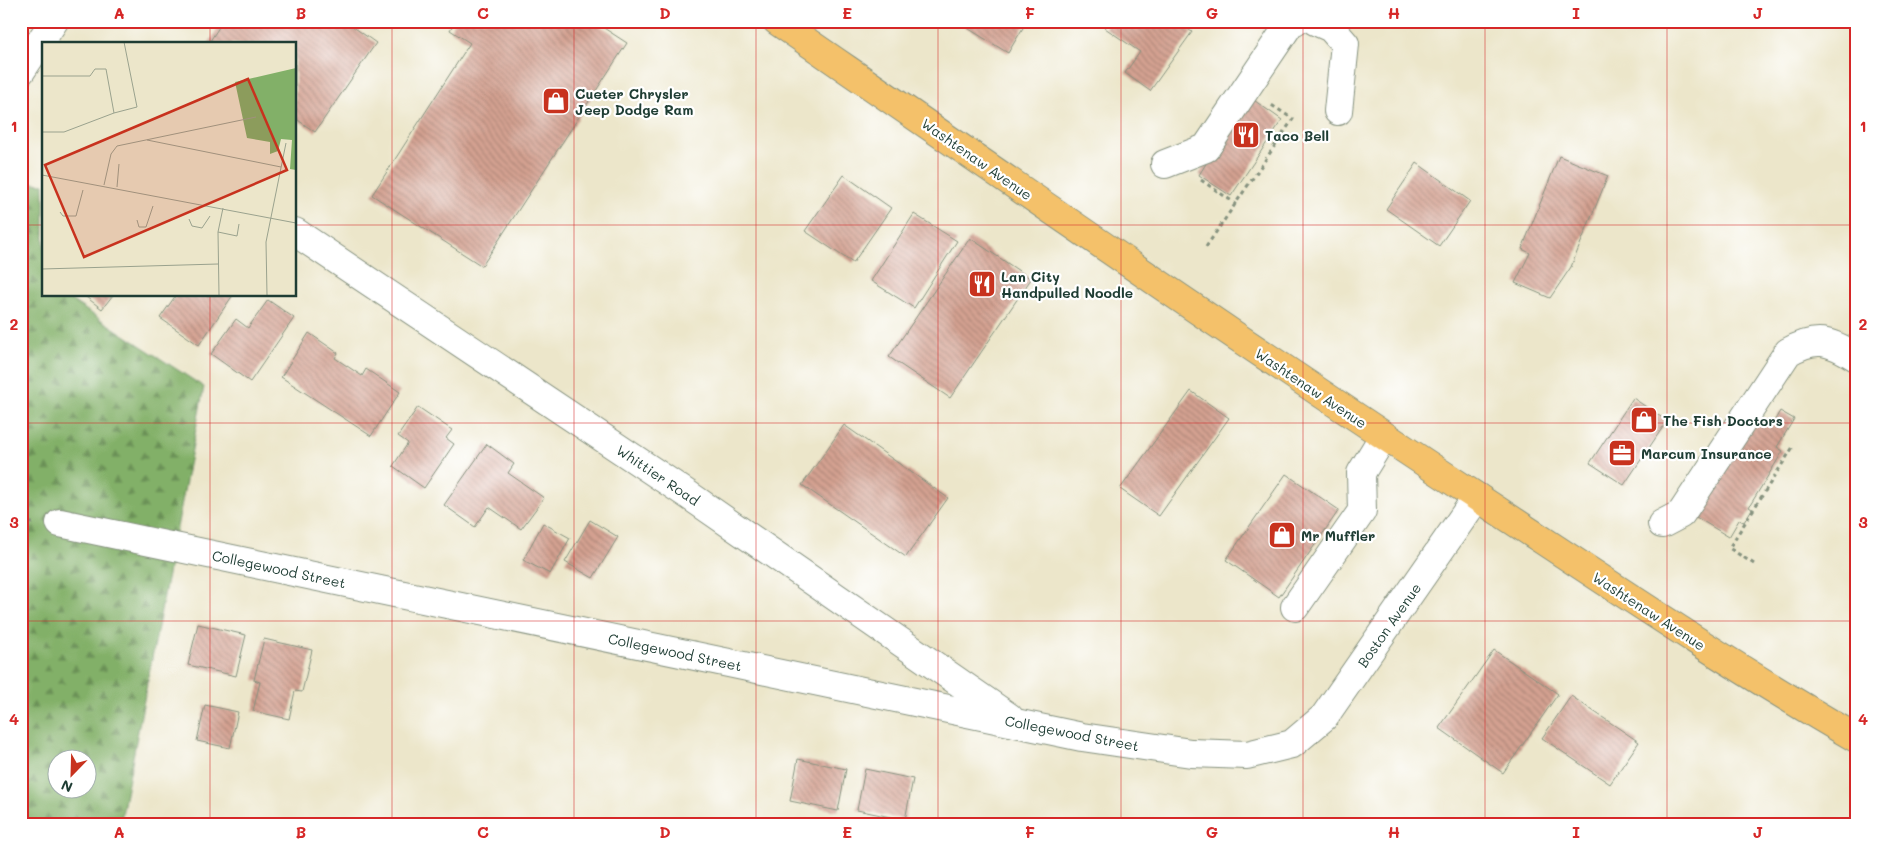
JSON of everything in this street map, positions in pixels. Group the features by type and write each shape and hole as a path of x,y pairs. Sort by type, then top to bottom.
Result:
{"main road":[{"name":"Washtenaw Avenue","path":"777,21 1114,255 1383,437 1703,646 1856,738"}],"street":[{"path":"43,42 54,21"},
{"path":"1165,164 1206,148 1291,22 1295,21"},
{"path":"1315,21 1331,28 1345,44 1338,111"},
{"path":"34,59 42,44"},
{"name":"Whittier Road","path":"296,233 687,494 1019,724"},
{"path":"1662,524 1681,514 1788,352 1799,346 1822,341 1836,344 1856,357"},
{"path":"1295,607 1362,511 1361,473 1383,437"},
{"name":"Boston Avenue","path":"1292,744 1324,717 1477,497"},
{"name":"Collegewood Street","path":"60,523 1082,738 1191,753 1247,755 1292,744"}],"path":[{"path":"1206,247 1293,119 1269,103"},
{"path":"1199,179 1236,204"},
{"path":"1754,564 1729,548 1793,447"}],"green space":[{"path":"21,182 42,184 42,296 65,296 204,387 120,825 21,825"}],"building":[{"path":"223,21 345,21 376,43 315,132 296,119 296,42 209,42"},
{"path":"455,21 593,21 627,43 482,266 372,195 470,43 450,30"},
{"path":"956,21 1027,21 1008,53"},
{"path":"1110,21 1177,21 1192,32 1150,91 1125,73 1140,52 1105,28"},
{"name":"Taco Bell","path":"1248,96 1282,120 1231,196 1199,175"},
{"path":"1559,156 1608,176 1571,267 1550,298 1515,283 1530,253 1522,249"},
{"path":"1417,163 1470,201 1439,246 1386,209"},
{"path":"844,175 891,208 853,263 805,231"},
{"path":"914,214 957,241 914,308 871,281"},
{"path":"970,238 1031,279 950,398 889,357"},
{"path":"86,296 112,296 102,309"},
{"path":"175,296 232,296 199,345 160,318"},
{"path":"268,300 294,318 250,382 211,354 236,319 248,328"},
{"path":"309,333 338,353 335,358 362,376 366,369 400,392 371,436 281,377"},
{"path":"1191,391 1229,418 1159,516 1120,489"},
{"path":"1633,398 1667,421 1624,485 1590,463"},
{"path":"418,407 452,430 446,438 454,444 424,488 393,466 408,443 398,436"},
{"path":"1780,411 1794,419 1777,447 1783,451 1749,507 1752,509 1744,522 1739,520 1729,537 1696,517 1756,415 1772,425"},
{"path":"844,425 948,498 906,557 802,485"},
{"path":"487,444 514,464 508,473 544,498 521,529 489,507 475,527 444,505"},
{"path":"1286,474 1339,510 1279,597 1226,560"},
{"path":"590,520 618,537 593,578 565,562"},
{"path":"543,523 570,538 550,574 523,560"},
{"path":"198,624 246,635 236,676 188,665"},
{"path":"264,639 312,650 302,692 295,691 289,719 253,711 260,682 254,680"},
{"path":"1494,650 1558,694 1503,773 1439,728"},
{"path":"1571,696 1639,742 1610,784 1542,738"},
{"path":"205,705 238,712 230,748 197,741"},
{"path":"798,759 846,769 838,811 790,801"},
{"path":"865,769 913,779 905,820 857,810"}],"place":[{"name":"Cueter Chrysler Jeep Dodge Ram","path":"556,101"},
{"name":"Taco Bell","path":"1246,135"},
{"name":"Lan City Handpulled Noodle","path":"982,284"},
{"name":"The Fish Doctors","path":"1644,420"},
{"name":"Marcum Insurance","path":"1622,453"},
{"name":"Mr Muffler","path":"1282,535"}]}
